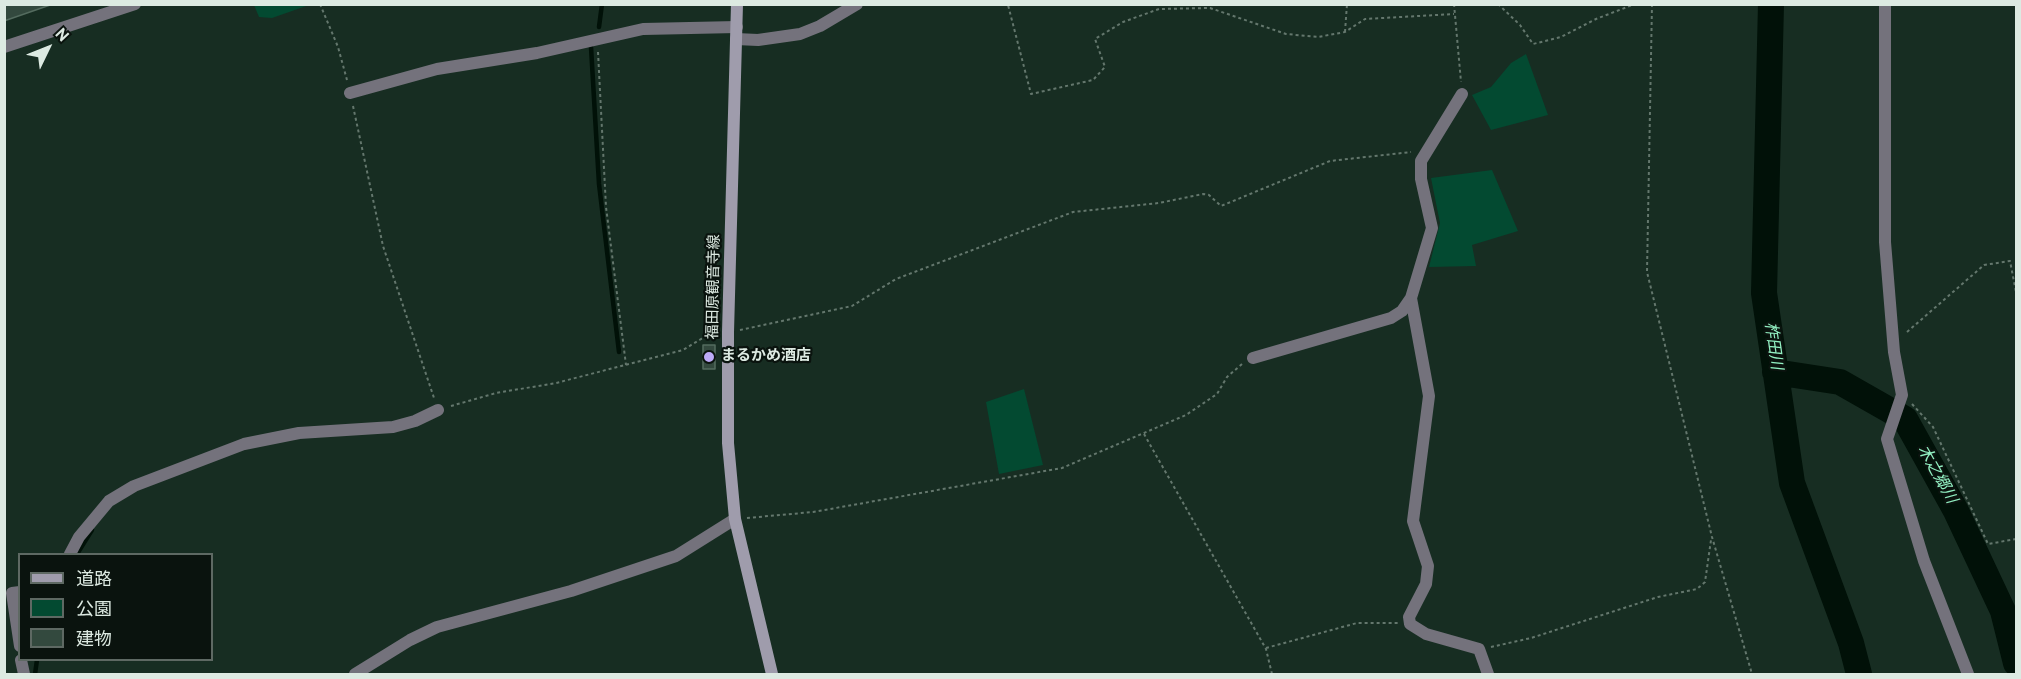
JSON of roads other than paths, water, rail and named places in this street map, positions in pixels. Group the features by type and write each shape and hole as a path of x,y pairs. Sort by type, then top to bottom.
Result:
{"main road":[{"name":"福田原観音寺線","path":"737,4 728,332 728,443 735,519 772,675"}],"street":[{"path":"4,47 135,4"},
{"path":"350,93 437,69 537,53 643,29 737,33 758,40 800,34 820,26 857,4"},
{"path":"1885,4 1885,242 1894,352 1902,395 1887,439 1924,561 1968,675"},
{"path":"1253,358 1391,318 1402,311 1411,298 1432,228 1421,179 1421,161 1425,151 1462,94"},
{"path":"1411,298 1429,396 1413,521 1428,566 1426,584 1409,617 1410,624 1426,634 1479,650 1488,675"},
{"path":"71,553 80,537 109,501 134,486 244,444 299,434 393,427 416,421 438,410"},
{"path":"355,675 410,640 437,627 571,591 676,556 735,519"},
{"path":"18,592 12,593 18,633"}],"waterway":[{"path":"599,27 602,4"},
{"name":"柞田川","path":"1771,4 1764,293 1792,483 1851,643 1859,674"},
{"path":"591,47 599,184 619,352"},
{"name":"木之郷川","path":"1775,372 1840,382 1905,419 1956,511 2003,611 2016,663"},
{"path":"78,553 92,530"},
{"path":"35,674 37,661"}],"place":[{"name":"まるかめ酒店","path":"709,357"}]}
